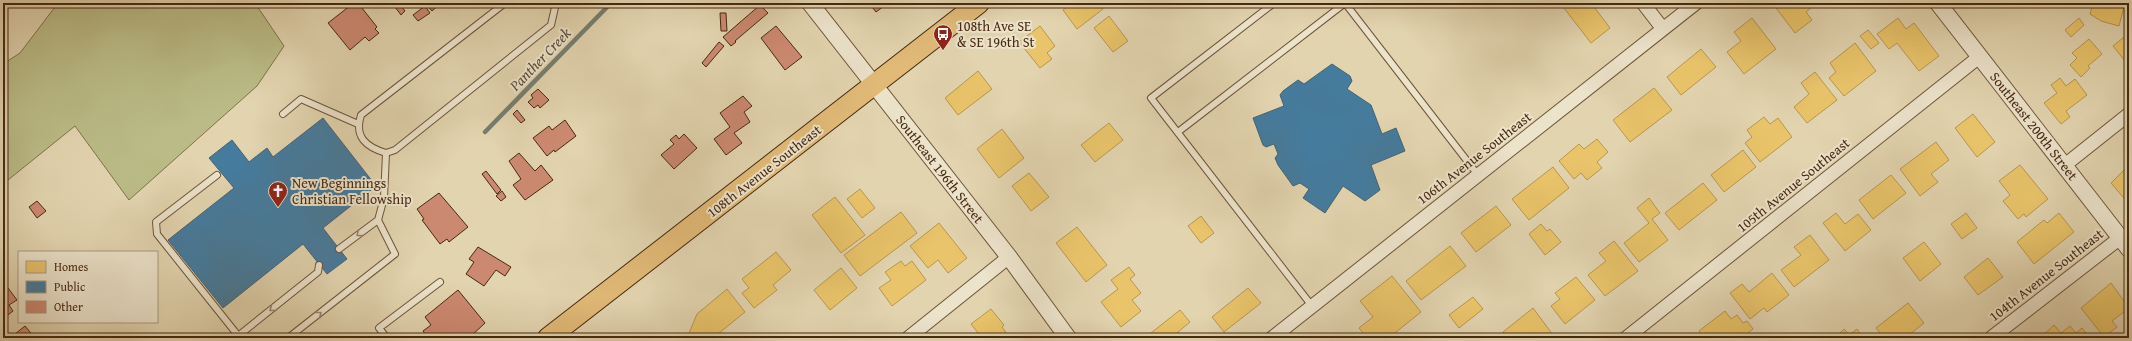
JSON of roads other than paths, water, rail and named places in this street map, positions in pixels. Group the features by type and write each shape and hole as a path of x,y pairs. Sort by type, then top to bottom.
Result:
{"main road":[{"name":"108th Avenue Southeast","path":"548,338 979,3"}],"street":[{"name":"Southeast 196th Street","path":"810,3 1009,257 1068,338"},
{"path":"1643,3 1663,29"},
{"name":"106th Avenue Southeast","path":"1272,338 1696,3"},
{"name":"Southeast 200th Street","path":"1938,3 2125,244"},
{"name":"105th Avenue Southeast","path":"1626,338 1979,57"},
{"path":"2065,165 2129,114"},
{"name":"104th Avenue Southeast","path":"1991,338 2125,244"},
{"path":"908,338 1009,257"}],"lane":[{"path":"505,3 361,115 358,124 361,137 368,146 386,153 395,150 551,25 556,3"},
{"path":"1274,3 1152,98 1312,306"},
{"path":"1178,132 1345,3 1478,175"},
{"path":"283,114 302,99 358,124"},
{"path":"339,249 378,220 384,198 386,153"},
{"path":"216,175 156,222 156,230 157,234 239,337 318,272 320,265"},
{"path":"288,338 395,254 378,220"},
{"path":"387,338 379,328 440,282"}],"waterway":[{"name":"Panther Creek","path":"485,132 611,3"}],"place":[{"name":"108th Ave SE & SE 196th St","path":"943,51"},
{"name":"New Beginnings Christian Fellowship","path":"278,208"}]}
